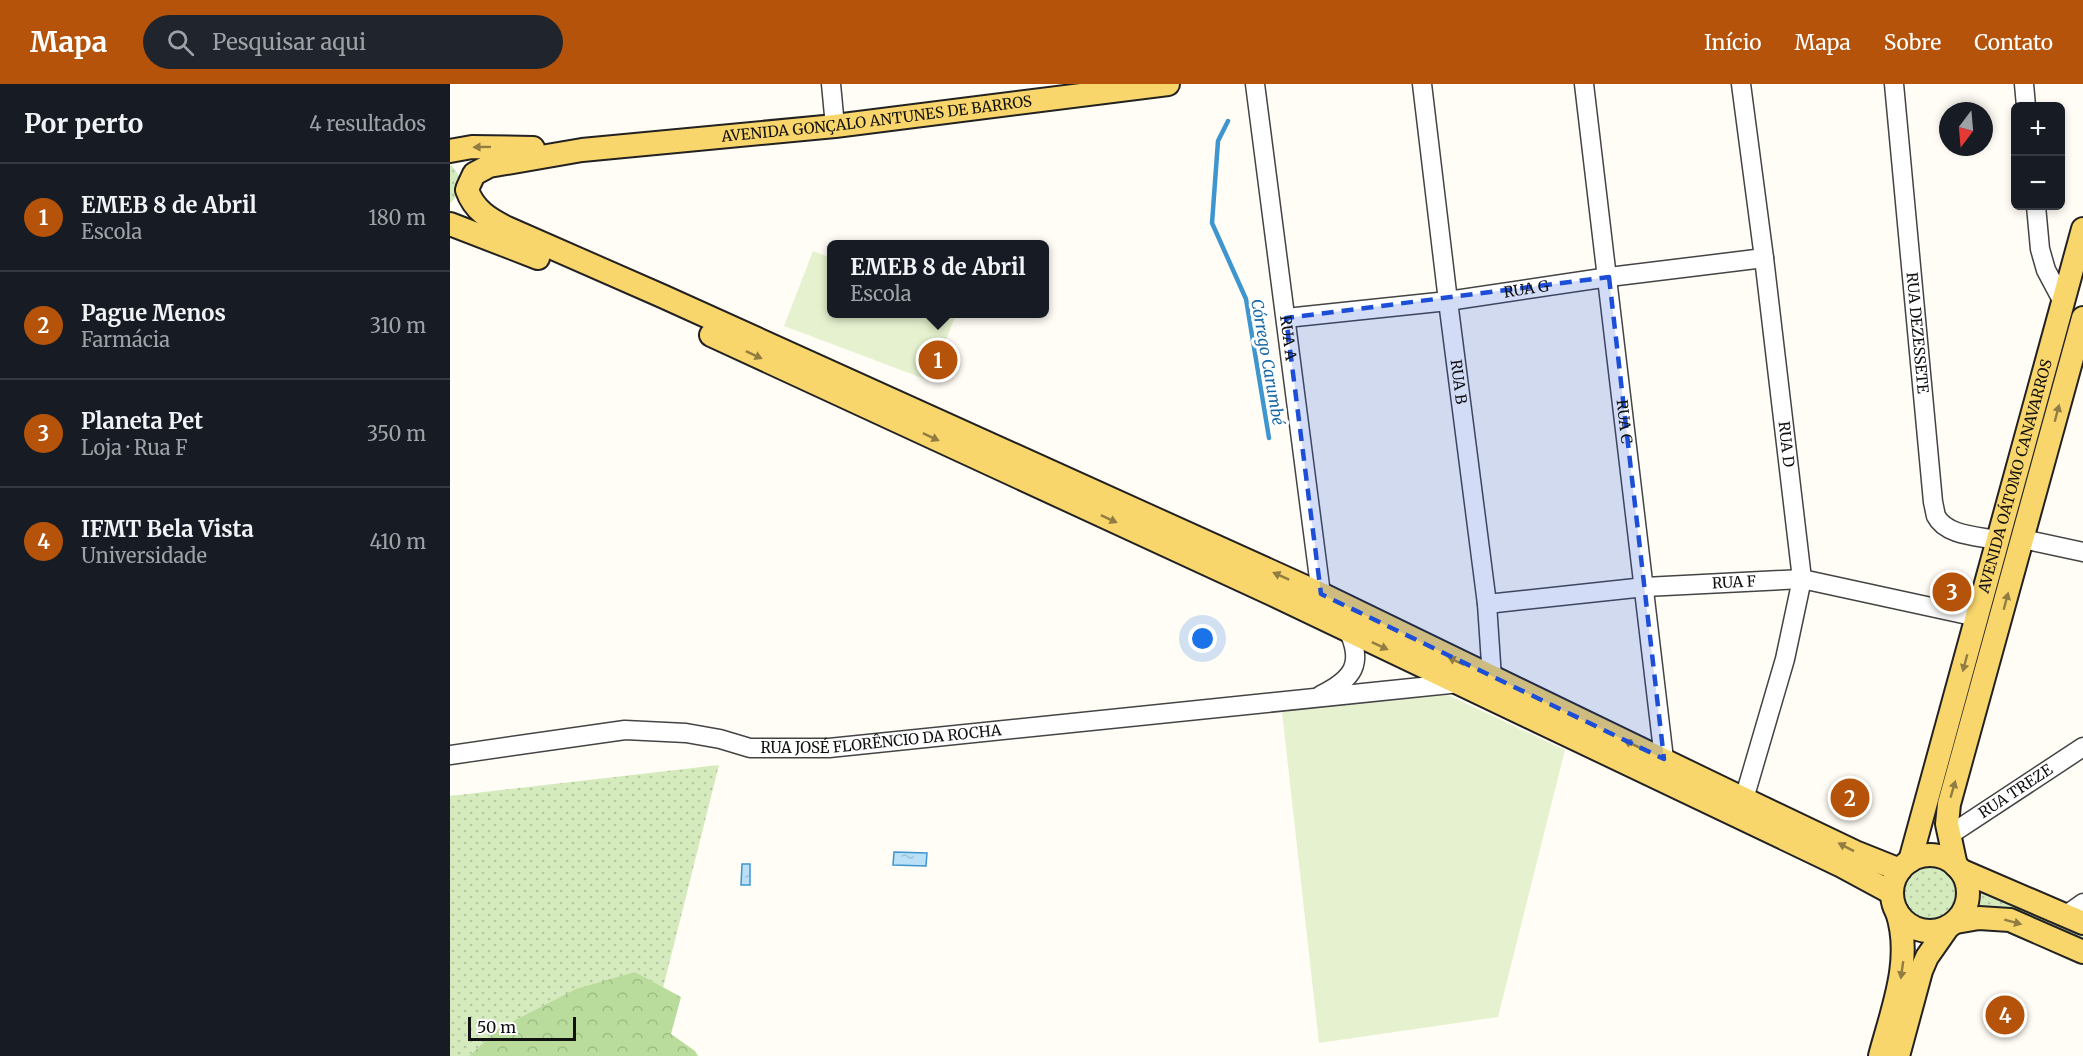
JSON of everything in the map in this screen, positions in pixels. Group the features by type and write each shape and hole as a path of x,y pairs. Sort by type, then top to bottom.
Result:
{"main road":[{"name":"AVENIDA GONÇALO ANTUNES DE BARROS","path":"450,212 461,203 474,174 489,166 582,150 836,126 1168,84"},
{"name":"AVENIDA GONÇALO ANTUNES DE BARROS","path":"450,151 472,147 582,150"},
{"path":"450,151 465,166 468,176 467,189 472,204 482,214 507,228 1321,594 1855,852 1905,866"},
{"path":"450,224 544,260 652,308 1348,630 1842,866 1894,903 1903,920 1920,930 1939,930 1952,924 1980,918 2010,920 2083,952"},
{"name":"AVENIDA OÁTOMO CANAVARROS","path":"1905,866 1977,617 2083,229"},
{"name":"AVENIDA OÁTOMO CANAVARROS","path":"1958,868 1948,836 1949,804 2083,318"},
{"path":"1880,1056 1902,975 1903,938 1894,903 1895,877 1917,858 1934,856 1950,861 1958,868 1965,879 1968,897 1966,907 1927,957 1921,971 1898,1056"},
{"path":"1958,868 2078,914"}],"street":[{"path":"831,84 836,126"},
{"name":"RUA A","path":"1255,84 1321,594"},
{"name":"RUA B","path":"1422,84 1487,604 1492,678"},
{"name":"RUA C","path":"1584,84 1609,277 1664,759"},
{"name":"RUA D","path":"1742,84 1802,579 1785,659 1744,799"},
{"name":"RUA DEZESSETE","path":"1894,84 1933,502 1937,517 1954,531 1997,540"},
{"path":"2024,84 2026,102"},
{"path":"2036,210 2040,249 2046,270 2063,302"},
{"name":"RUA G","path":"1286,318 1448,301 1609,277 1764,258"},
{"path":"2023,539 2083,552"},
{"name":"RUA F","path":"1487,604 1645,587 1802,579 1977,617"},
{"name":"RUA JOSÉ FLORÊNCIO DA ROCHA","path":"1314,698 1336,688 1347,679 1353,668 1357,654 1348,630"},
{"name":"RUA JOSÉ FLORÊNCIO DA ROCHA","path":"450,755 625,730 686,732 750,748 829,748 1460,683"},
{"name":"RUA TREZE","path":"1948,836 2083,747"}],"highlighted area":[{"path":"1609,277 1664,759 1321,594 1286,318"}],"green space":[{"path":"450,164 458,174 460,188 450,203"},
{"path":"813,251 827,256 827,318 954,318 930,381 784,326"},
{"path":"1448,695 1565,750 1498,1017 1319,1043 1282,712"},
{"path":"719,765 663,988 635,972 498,1029 469,1056 450,1056 450,796"},
{"path":"1926,860 1938,860 1955,869 1962,880 1964,892 1962,904 1955,915 1938,924 1926,924 1914,919 1905,910 1900,898 1900,886 1905,874 1914,865"},
{"path":"1979,887 2083,934 2083,944 1979,912"},
{"path":"635,972 681,997 671,1034 695,1051 698,1056 469,1056 498,1029 576,989"}],"water":[{"path":"894,852 927,853 926,866 893,865"},
{"path":"742,864 750,864 750,885 741,885"}],"waterway":[{"name":"Córrego Carumbé","path":"1228,121 1218,141 1212,223 1246,299 1269,438"}],"place":[{"name":"EMEB 8 de Abril","path":"938,360"},
{"name":"Planeta Pet","path":"1952,592"},
{"name":"Pague Menos","path":"1850,798"},
{"name":"IFMT Bela Vista","path":"2005,1015"}]}
